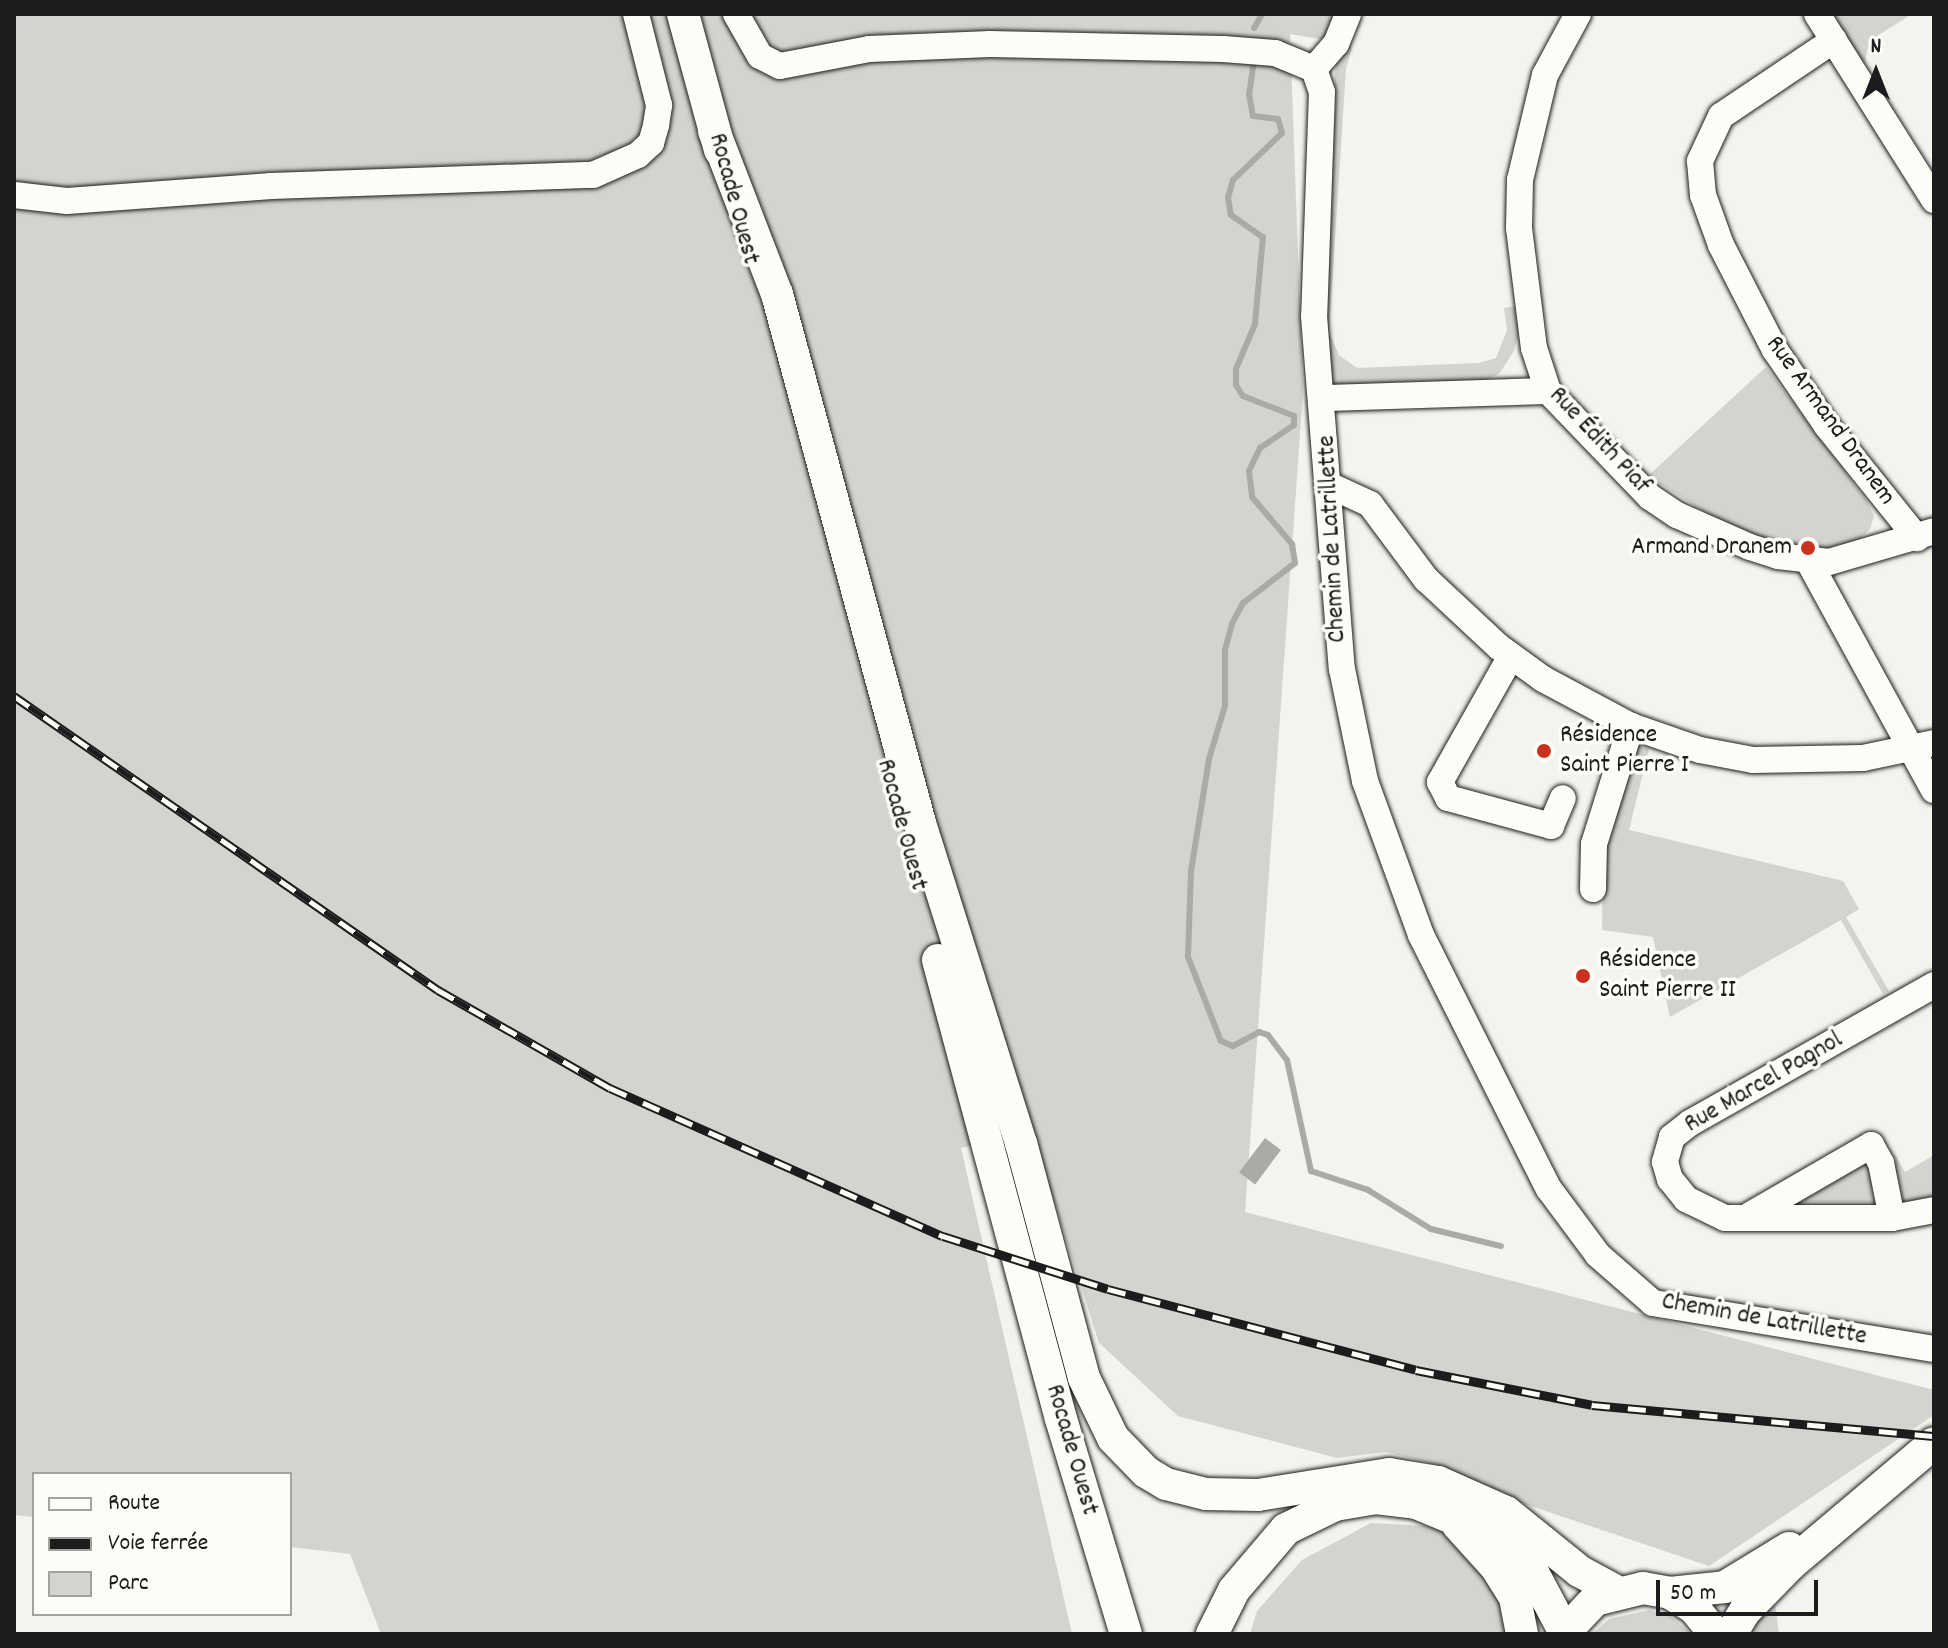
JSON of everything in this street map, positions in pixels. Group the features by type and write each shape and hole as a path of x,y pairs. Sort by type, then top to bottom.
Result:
{"main road":[{"name":"Rocade Ouest","path":"683,14 1061,1419 1126,1634"},
{"path":"714,131 777,294 920,823 1021,1143 1084,1378 1113,1438 1146,1472 1166,1484 1206,1494 1258,1495 1379,1474 1438,1482 1506,1512 1579,1571 1616,1591"},
{"path":"1731,1634 1745,1611 1791,1564 1934,1443"},
{"path":"1212,1634 1234,1590 1261,1554 1286,1529 1315,1514 1376,1498 1447,1514 1503,1539 1529,1565 1564,1632 1595,1600 1616,1591 1643,1588 1670,1593 1725,1587 1862,1501"},
{"path":"1447,1514 1496,1567 1515,1598 1522,1634"},
{"path":"1670,1593 1694,1608 1715,1634"}],"street":[{"path":"14,195 67,201 450,177 580,178 606,171 638,155 651,143 656,125 659,105 636,14"},
{"path":"736,14 760,56 780,66 869,49 990,44 1275,53 1314,69 1336,44 1348,14"},
{"name":"Rue Édith Piaf","path":"1578,14 1545,75 1520,180 1519,228 1532,333 1548,391 1625,476 1677,515 1750,547 1809,562 1849,559 1925,534"},
{"path":"1817,14 1934,200"},
{"name":"Rue Armand Dranem","path":"1834,40 1721,116 1700,161 1703,195 1721,245 1775,350 1827,426 1925,534"},
{"name":"Chemin de Latrillette","path":"1314,69 1322,92 1314,316 1325,398 1331,486 1329,554 1340,654 1365,781 1421,935 1549,1189 1598,1255 1653,1303 1934,1349"},
{"path":"1325,398 1548,391"},
{"path":"1331,486 1370,504 1426,579 1511,656 1631,726 1700,750 1753,760 1808,762 1922,747"},
{"path":"1809,562 1922,747 1934,790"},
{"path":"1511,656 1440,782 1448,798 1551,826 1563,798"},
{"path":"1593,889 1594,844 1631,726"},
{"name":"Rue Marcel Pagnol","path":"1934,985 1672,1137 1665,1162 1686,1199 1725,1218 1750,1215 1892,1218 1934,1210"},
{"path":"1750,1215 1871,1145 1881,1163 1892,1218"}],"green space":[{"path":"14,14 1333,14 1326,40 1290,34 1303,392 1245,1212 1934,1390 1934,1415 1709,1566 1519,1502 1442,1466 1386,1452 1337,1458 1178,1416 1099,1343 1032,1131 961,1148 1072,1634 381,1634 350,1554 292,1547 292,1472 32,1472 32,1517 14,1515"},
{"path":"1834,14 1912,14 1869,41 1864,68"},
{"path":"1344,47 1352,47 1346,69 1329,332 1339,355 1357,368 1479,363 1496,358 1507,330 1504,308 1517,306 1520,329 1514,351 1499,374 1478,383 1340,389 1331,383 1321,334 1324,208 1336,62"},
{"path":"1766,367 1867,501 1874,516 1870,529 1857,541 1824,552 1738,533 1648,476"},
{"path":"1636,745 1649,749 1629,830 1843,881 1859,909 1846,917 1889,991 1883,994 1841,920 1670,1017 1653,937 1602,930 1603,844"},
{"path":"1895,1155 1905,1172 1934,1155 1934,1200 1898,1203"},
{"path":"1860,1163 1871,1165 1877,1202 1804,1202 1802,1194"},
{"path":"1371,1523 1447,1527 1501,1566 1512,1634 1250,1634 1257,1611 1302,1560"},
{"path":"1775,1603 1779,1634 1745,1634 1746,1632"},
{"path":"1649,1610 1670,1616 1692,1634 1592,1634 1609,1619"}],"shaded area":[{"path":"1265,1138 1281,1150 1255,1184 1239,1172"}],"waterway":[{"path":"1254,28 1262,14"},
{"path":"1254,60 1249,94 1253,116 1278,119 1282,133 1233,180 1228,197 1231,215 1263,237 1255,324 1236,369 1236,385 1243,396 1294,416 1294,425 1260,448 1249,471 1252,497 1292,544 1295,563 1243,603 1232,624 1225,650 1225,706 1209,759 1191,871 1188,957 1221,1041 1233,1046 1259,1032 1268,1035 1287,1060 1311,1171 1368,1190 1431,1229 1501,1246"}],"railway":[{"path":"14,696 438,990 610,1088 943,1236 1108,1289 1416,1370 1592,1405 1934,1436"}],"place":[{"name":"Armand Dranem","path":"1808,548"},
{"name":"Résidence Saint Pierre I","path":"1544,751"},
{"name":"Résidence Saint Pierre II","path":"1583,976"}]}
